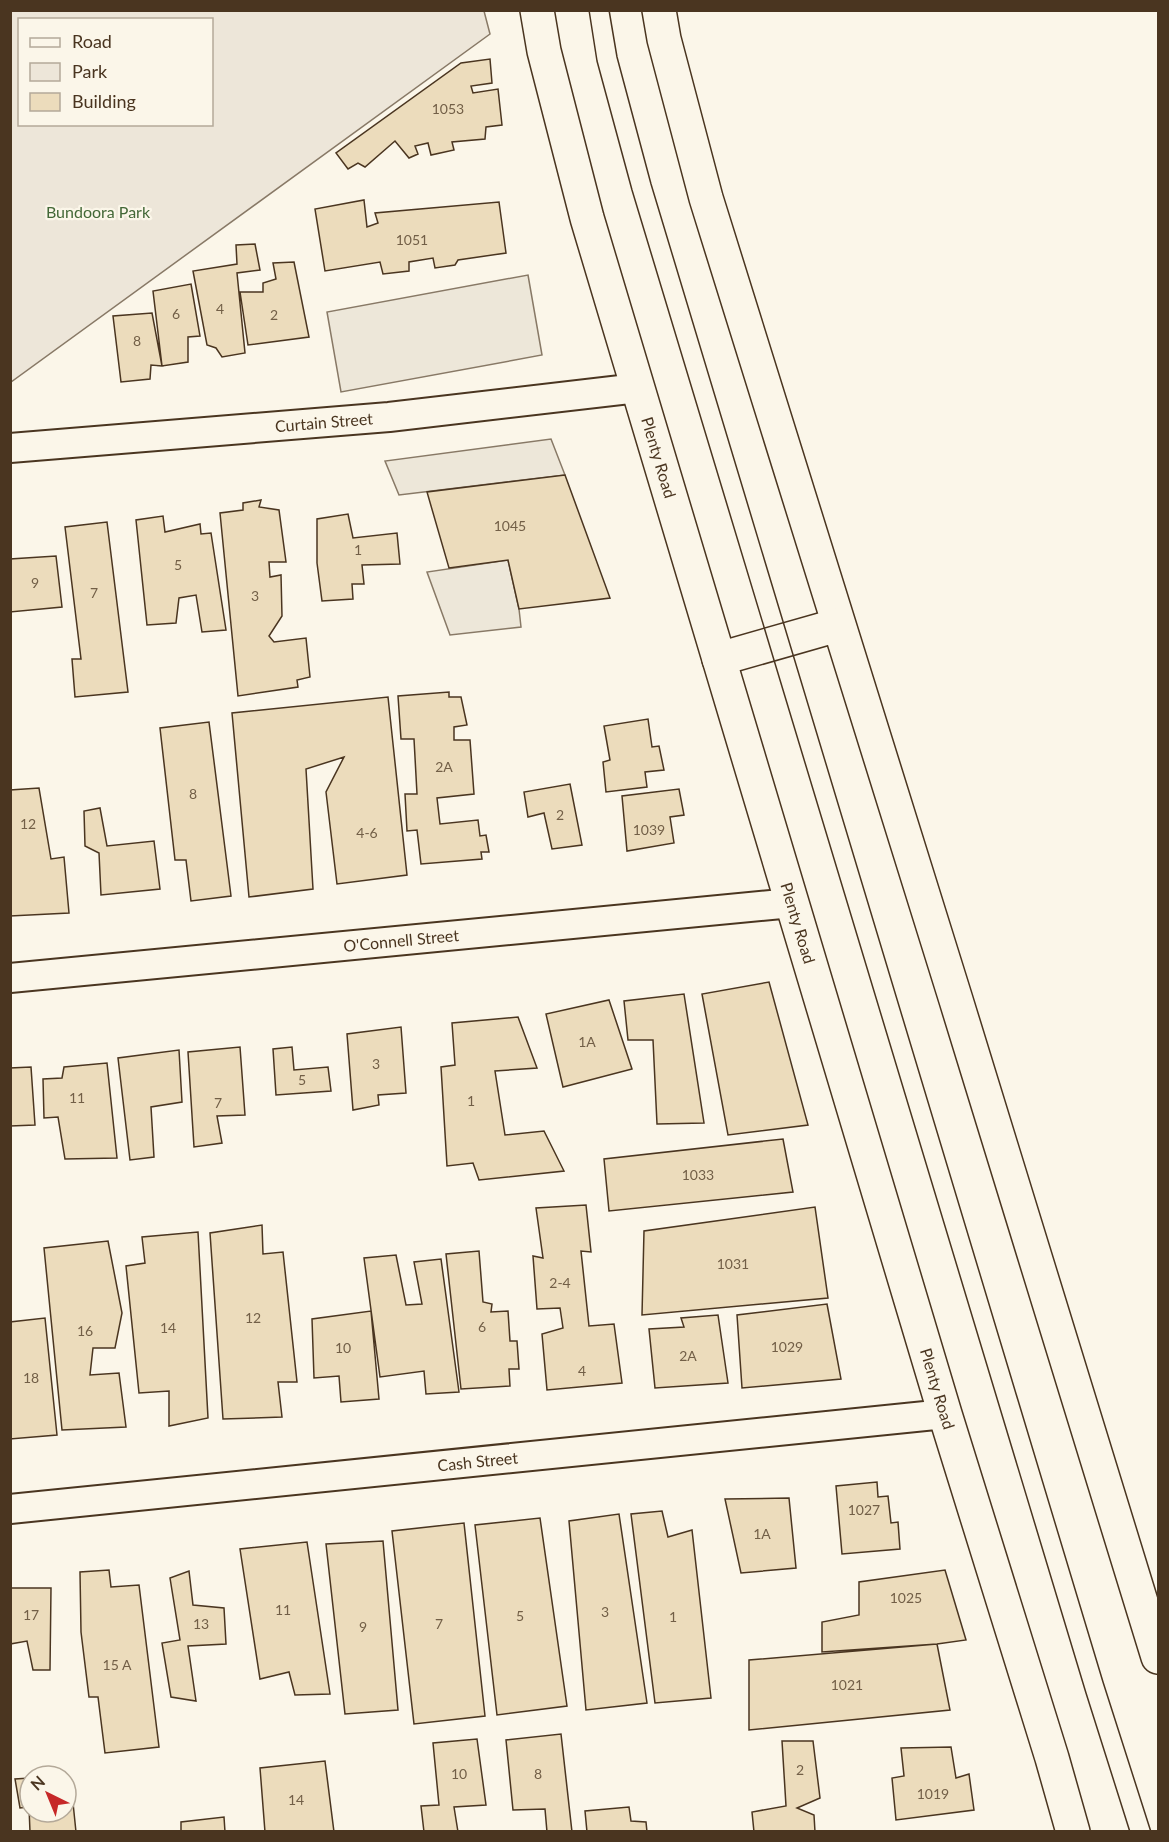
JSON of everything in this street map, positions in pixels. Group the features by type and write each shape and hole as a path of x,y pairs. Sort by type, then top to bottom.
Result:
{"highway":[{"name":"Plenty Road","path":"537,10 544,51 587,218 945,1414 1073,1832"},
{"path":"659,10 664,39 706,198 1158,1658"},
{"path":"719,658 838,625"}],"street":[{"name":"Curtain Street","path":"10,448 388,417 638,388"},
{"name":"O'Connell Street","path":"10,978 792,903"},
{"name":"Cash Street","path":"10,1509 945,1414"}],"green space":[{"name":"Bundoora Park","path":"11,10 484,11 490,34 11,382"}],"shaded area":[{"path":"528,275 542,355 341,392 327,312"},
{"path":"551,439 565,475 399,495 385,461"},
{"path":"508,560 521,627 450,635 427,572"}],"building":[{"path":"490,59 492,83 471,86 473,93 498,89 502,125 486,127 485,139 452,142 454,150 431,155 428,143 415,146 418,154 409,158 395,141 365,167 358,163 348,169 336,153 461,63"},
{"path":"364,200 367,227 378,223 375,213 499,202 506,253 458,260 455,265 435,268 433,258 409,262 409,271 383,274 380,262 325,271 315,209"},
{"path":"255,244 260,270 237,273 245,353 222,357 216,348 207,345 193,271 237,264 236,245"},
{"path":"294,262 309,337 248,345 240,292 263,292 263,283 276,279 273,263"},
{"path":"191,284 200,336 188,337 188,362 162,366 153,291"},
{"path":"152,313 162,366 151,365 150,379 121,382 113,316"},
{"path":"565,475 610,598 519,609 508,560 449,568 427,492"},
{"path":"261,500 259,507 279,510 286,562 269,562 270,577 281,575 282,616 269,636 274,642 306,638 310,677 297,680 298,687 238,696 220,513 243,510 243,503"},
{"path":"348,514 353,538 397,533 400,564 362,565 364,584 352,584 353,599 322,601 317,563 317,519"},
{"path":"163,516 165,532 200,524 201,534 211,533 226,630 202,632 196,595 179,598 176,623 147,625 136,520"},
{"path":"107,522 128,692 75,697 72,659 81,659 65,527"},
{"path":"56,556 62,607 10,612 10,559"},
{"path":"449,692 449,697 461,697 467,725 454,727 454,740 470,740 474,794 437,798 440,824 478,820 480,836 486,835 489,852 481,852 482,859 421,864 417,830 407,831 405,794 417,794 414,739 401,739 398,696"},
{"path":"388,697 407,875 337,884 326,792 344,757 306,769 313,889 249,897 232,713"},
{"path":"648,719 652,747 659,746 664,770 645,772 647,787 606,792 603,762 610,760 604,726"},
{"path":"209,722 231,896 191,901 186,860 175,860 160,728"},
{"path":"570,784 582,845 552,849 544,813 528,817 524,792"},
{"path":"39,788 51,859 64,857 69,913 10,916 10,790"},
{"path":"679,789 684,815 670,817 674,843 627,851 622,796"},
{"path":"100,808 107,846 154,841 160,889 101,895 99,853 85,846 84,811"},
{"path":"769,982 808,1125 728,1135 702,994"},
{"path":"684,994 704,1123 657,1124 653,1040 628,1040 624,1001"},
{"path":"609,1000 632,1069 563,1087 546,1014"},
{"path":"518,1017 537,1068 495,1071 505,1135 544,1131 564,1171 479,1180 473,1163 447,1166 441,1067 455,1065 452,1023"},
{"path":"401,1027 406,1093 378,1095 379,1105 353,1110 347,1034"},
{"path":"240,1047 245,1115 217,1116 222,1143 194,1147 188,1052"},
{"path":"292,1047 294,1070 328,1067 331,1091 276,1095 273,1049"},
{"path":"179,1050 182,1102 151,1107 154,1157 130,1160 118,1058"},
{"path":"107,1063 117,1158 65,1159 58,1117 44,1118 43,1079 62,1078 64,1067"},
{"path":"31,1067 35,1125 10,1126 10,1068"},
{"path":"783,1139 793,1192 609,1211 604,1159"},
{"path":"586,1205 591,1252 581,1251 589,1326 614,1324 622,1383 547,1390 542,1334 563,1328 560,1308 537,1309 533,1256 543,1258 536,1208"},
{"path":"815,1207 828,1298 642,1315 644,1231"},
{"path":"262,1225 263,1254 283,1252 297,1382 278,1382 282,1417 223,1419 210,1233"},
{"path":"198,1232 208,1418 169,1426 169,1391 139,1393 126,1266 145,1263 142,1237"},
{"path":"108,1241 122,1313 115,1348 93,1348 90,1375 119,1373 126,1427 62,1430 44,1248"},
{"path":"479,1251 483,1302 492,1304 491,1312 508,1311 510,1341 517,1341 519,1369 509,1369 510,1386 461,1389 446,1254"},
{"path":"396,1255 406,1305 422,1304 414,1262 441,1259 459,1392 426,1394 424,1371 380,1377 364,1258"},
{"path":"827,1304 841,1379 742,1388 737,1315"},
{"path":"371,1311 379,1399 341,1402 339,1376 314,1378 312,1319"},
{"path":"718,1315 728,1383 655,1388 649,1329 684,1327 681,1318"},
{"path":"45,1318 57,1435 10,1439 10,1322"},
{"path":"877,1482 878,1497 888,1496 891,1523 898,1522 900,1549 842,1554 836,1486"},
{"path":"789,1498 796,1568 741,1573 725,1499"},
{"path":"662,1511 668,1537 692,1530 711,1698 655,1703 631,1514"},
{"path":"619,1514 647,1703 586,1710 569,1521"},
{"path":"540,1518 567,1706 497,1715 475,1525"},
{"path":"464,1523 485,1716 414,1724 392,1531"},
{"path":"383,1541 398,1710 345,1714 326,1544"},
{"path":"307,1542 330,1694 295,1695 289,1672 260,1679 240,1549"},
{"path":"109,1570 111,1587 139,1585 159,1747 105,1753 98,1697 89,1697 81,1632 80,1572"},
{"path":"945,1570 966,1640 822,1652 822,1622 859,1615 859,1582"},
{"path":"189,1571 193,1605 224,1608 226,1644 188,1646 196,1701 171,1697 162,1643 180,1640 170,1578"},
{"path":"10,1588 51,1588 50,1670 33,1670 27,1641 10,1644"},
{"path":"937,1644 950,1710 749,1730 749,1660"},
{"path":"561,1734 572,1832 547,1832 545,1809 513,1810 506,1740"},
{"path":"477,1739 486,1805 454,1807 458,1832 424,1832 421,1806 439,1805 433,1743"},
{"path":"782,1741 813,1741 820,1798 797,1808 814,1815 815,1832 754,1832 752,1812 786,1806"},
{"path":"951,1747 956,1778 969,1774 974,1810 896,1820 892,1778 904,1776 901,1748"},
{"path":"325,1761 334,1832 265,1832 260,1768"},
{"path":"15,1779 18,1779 18,1796"},
{"path":"629,1807 631,1821 646,1822 647,1832 587,1832 585,1811"},
{"path":"224,1817 225,1832 181,1832 181,1822"},
{"path":"30,1824 75,1824 76,1832 30,1832"}],"tram line":[{"path":"589,10 597,61 632,190 1130,1832"},
{"path":"609,10 617,57 651,184 1103,1682 1151,1832"}]}
